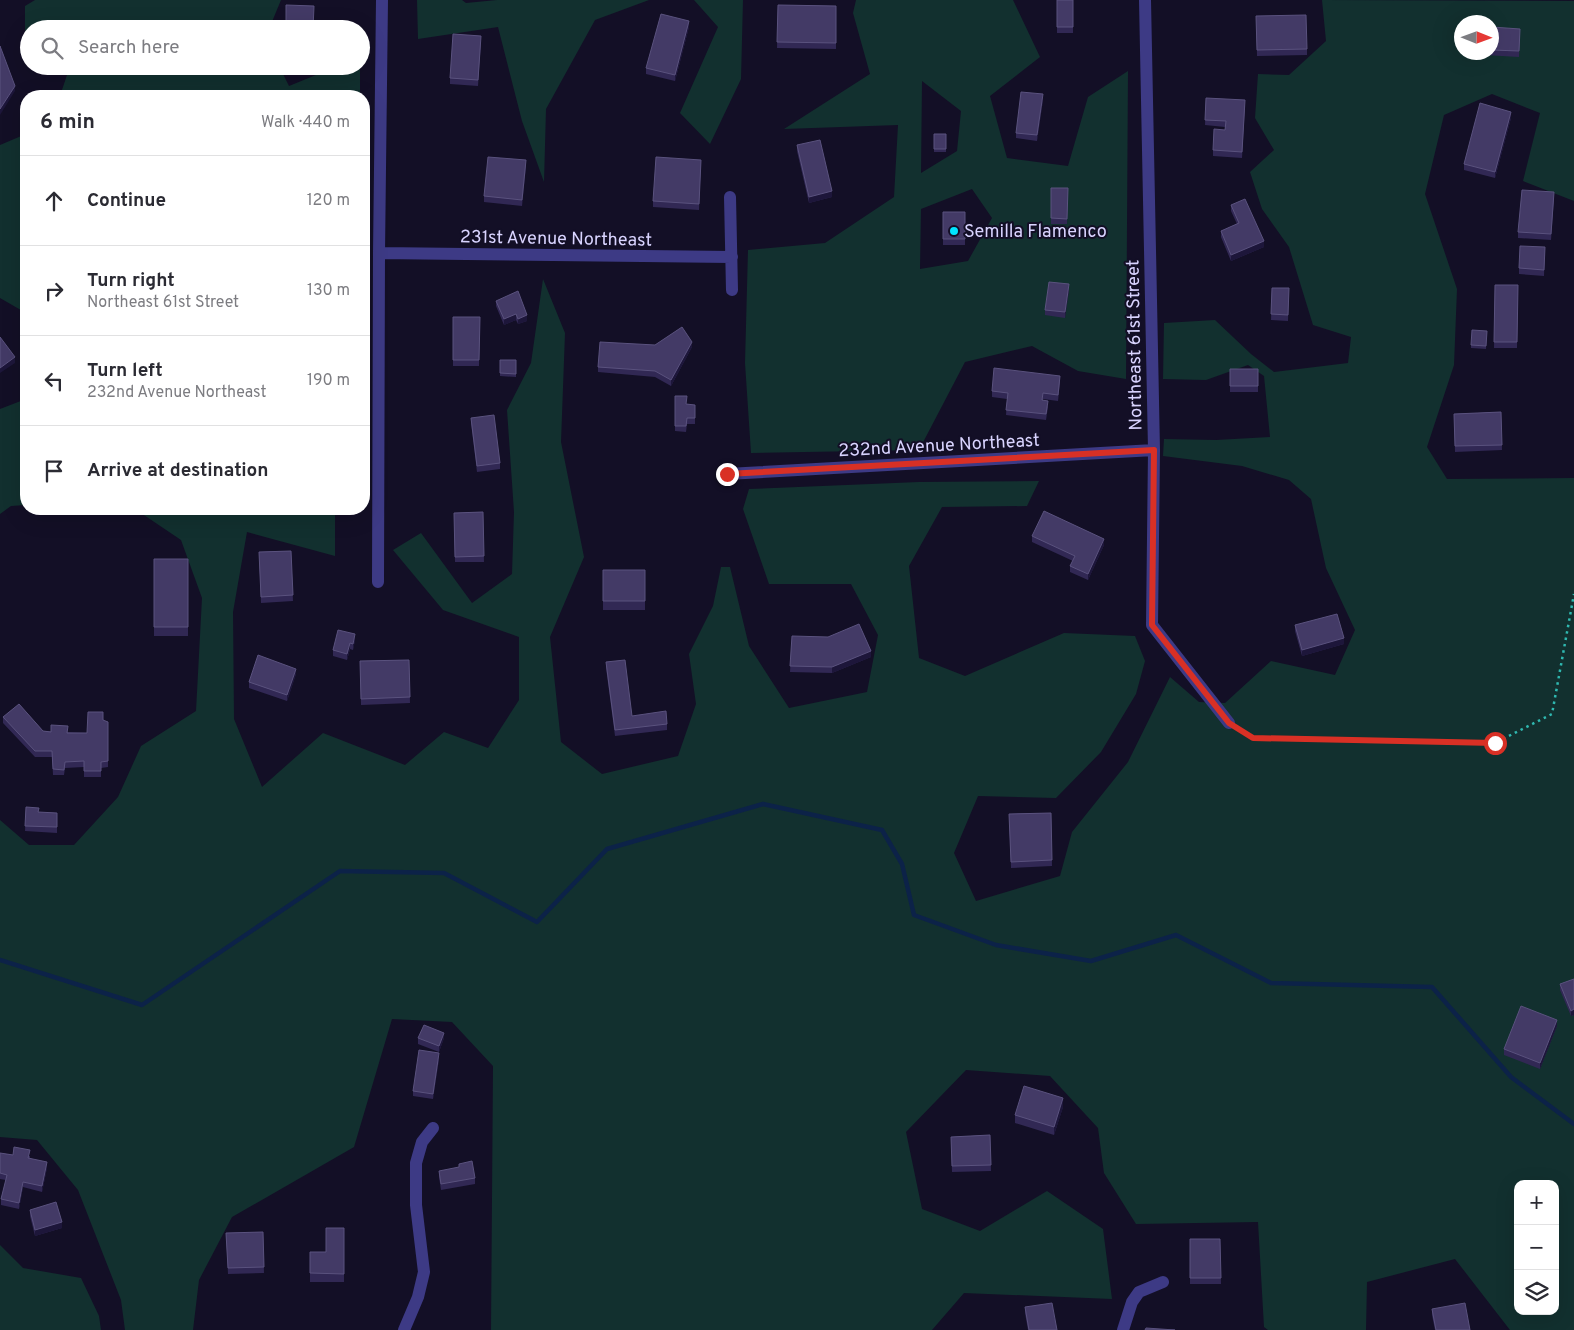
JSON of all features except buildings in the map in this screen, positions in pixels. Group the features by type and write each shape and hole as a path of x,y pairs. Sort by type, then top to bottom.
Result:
{"street":[{"path":"378,582 382,0"},
{"name":"Northeast 61st Street","path":"1145,0 1154,450 1152,625 1229,723"},
{"path":"730,197 732,290"},
{"name":"231st Avenue Northeast","path":"379,254 732,257"},
{"name":"232nd Avenue Northeast","path":"727,474 1154,450"},
{"path":"404,1330 418,1297 424,1272 416,1205 416,1163 422,1142 433,1128"},
{"path":"1123,1330 1132,1302 1139,1292 1163,1282"}],"path":[{"path":"1229,723 1253,738 1495,743 1552,714 1574,594"}],"green space":[{"path":"35,0 281,0 273,20 25,20 25,6"},
{"path":"417,0 462,0 466,3 497,0 649,0 595,20 546,109 544,182 522,121 498,27 418,39"},
{"path":"694,0 743,0 741,79 710,144 680,113 718,27"},
{"path":"856,0 1013,0 1040,57 990,96 1007,158 1068,166 1088,97 1128,71 1126,379 1078,371 1032,346 965,362 919,450 751,453 745,363 748,250 825,243 894,197 898,125 784,129 870,74 853,13","holes":["922,81 961,111 957,151 921,173","972,189 992,218 968,261 920,269 921,209"]},
{"path":"1322,0 1574,1 1574,201 1523,181 1540,113 1492,94 1444,115 1425,194 1457,289 1454,365 1427,447 1447,479 1574,478 1574,1330 1510,1330 1455,1259 1367,1282 1366,1330 1268,1330 1264,1327 1258,1222 1136,1224 1104,1173 1098,1128 1050,1076 966,1070 906,1132 922,1209 980,1231 1047,1191 1103,1229 1112,1299 964,1293 932,1330 491,1330 493,1066 452,1022 392,1019 354,1147 232,1217 199,1280 193,1330 125,1330 121,1300 78,1190 37,1140 0,1137 0,820 29,845 74,845 118,797 141,746 196,711 202,598 181,540 144,515 335,515 335,556 247,532 233,612 234,719 262,787 323,733 405,765 444,732 488,748 519,700 519,637 443,610 393,550 421,533 472,603 512,574 514,512 507,410 531,363 543,279 565,333 561,442 584,557 550,637 561,742 602,774 678,756 696,704 689,654 713,606 721,567 730,567 749,646 789,708 867,692 878,635 851,584 769,584 743,509 749,489 919,482 1039,481 1027,506 942,507 909,566 919,658 965,676 1064,633 1135,636 1145,661 1136,694 1101,752 1056,798 978,796 954,853 976,901 1060,876 1072,832 1128,762 1170,677 1199,702 1225,703 1271,661 1335,675 1355,630 1326,568 1311,499 1289,480 1242,466 1163,456 1164,439 1216,440 1270,437 1264,376 1248,365 1206,380 1163,379 1164,323 1215,320 1251,354 1274,372 1348,363 1351,337 1313,325 1289,247 1262,209 1250,172 1274,150 1255,118 1258,74 1289,75 1326,41"},
{"path":"67,75 284,75 289,86 316,75 360,75 360,90 62,90"},
{"path":"20,137 20,310 0,298 0,145"},
{"path":"20,401 20,505 11,506 0,514 0,409"},
{"path":"0,1245 23,1268 81,1278 99,1316 101,1330 0,1330"}],"waterway":[{"path":"0,960 142,1005 340,871 444,873 537,922 607,849 763,804 882,830 902,864 914,915 996,945 1091,961 1176,935 1271,983 1432,987 1511,1077 1574,1124"}],"place":[{"name":"Semilla Flamenco","path":"954,231"}],"route":[{"path":"727,474 1154,450 1152,625 1229,723 1253,738 1495,743"}]}
